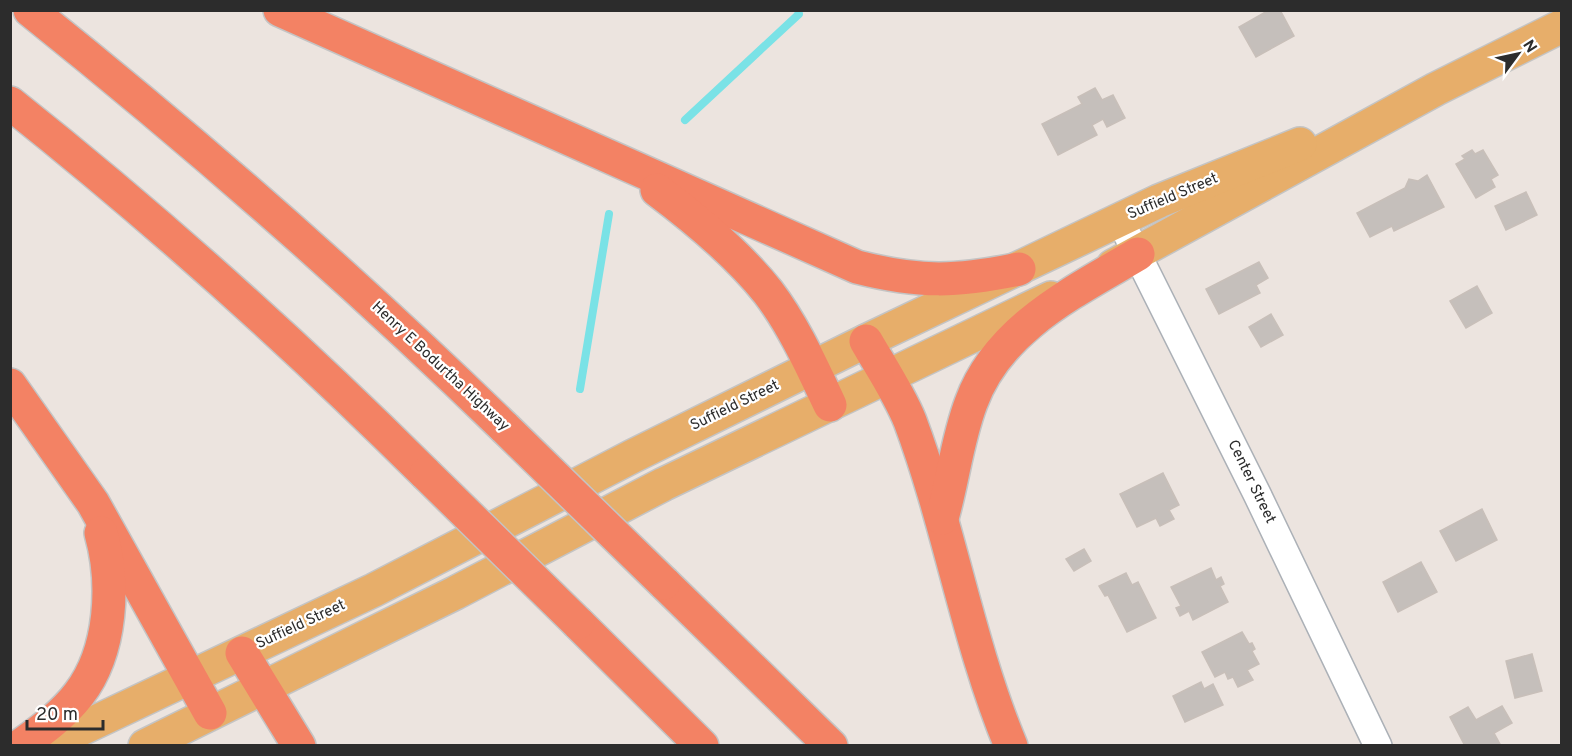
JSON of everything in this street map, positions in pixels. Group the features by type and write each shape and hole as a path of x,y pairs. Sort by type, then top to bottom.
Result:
{"highway":[{"name":"Henry E Bodurtha Highway","path":"30,10 238,182 397,325 831,746"},
{"path":"280,10 857,267 908,278 941,280 978,277 1019,268"},
{"path":"10,103 106,181 319,370 702,746"},
{"path":"609,155 688,214 754,275 785,318 830,405"},
{"path":"942,518 965,420 975,392 990,366 1015,336 1043,311 1138,254"},
{"path":"866,341 909,419 942,518 969,627 1011,746"},
{"path":"10,385 93,502 210,713"},
{"path":"20,746 66,710 92,676 98,659 105,625 109,583 104,543 93,502"},
{"path":"242,653 299,746"}],"main road":[{"name":"Suffield Street","path":"145,746 455,593 664,484 887,378 1138,254 1436,89 1562,26"},
{"name":"Suffield Street","path":"45,746 374,590 633,456 866,341 1159,201 1436,89"}],"street":[{"name":"Center Street","path":"1120,220 1378,746"}],"building":[{"path":"1269,10 1280,10 1294,36 1256,57 1239,27"},
{"path":"1095,88 1102,100 1113,95 1125,118 1107,127 1103,119 1092,125 1097,135 1058,155 1042,124 1082,104 1078,97"},
{"path":"1472,150 1475,154 1483,150 1498,175 1491,179 1495,187 1476,198 1456,164 1465,159 1462,156"},
{"path":"1427,175 1444,207 1394,231 1392,226 1370,237 1357,213 1405,188 1409,179 1418,181"},
{"path":"1526,192 1537,215 1506,230 1495,206"},
{"path":"1259,262 1268,278 1256,285 1260,293 1219,314 1206,289"},
{"path":"1477,286 1492,313 1466,328 1450,301"},
{"path":"1271,314 1283,335 1261,347 1249,327"},
{"path":"1163,473 1179,505 1169,510 1174,519 1160,526 1156,518 1137,527 1120,494"},
{"path":"1482,509 1497,540 1456,561 1440,531"},
{"path":"1084,549 1091,561 1074,571 1066,559"},
{"path":"1421,562 1437,592 1398,612 1383,582"},
{"path":"1211,568 1216,580 1221,577 1224,584 1220,586 1228,602 1193,620 1189,611 1180,616 1176,608 1181,606 1171,587"},
{"path":"1126,573 1132,585 1138,582 1156,618 1127,632 1108,595 1105,596 1099,586"},
{"path":"1242,632 1249,644 1252,643 1255,649 1252,651 1259,664 1247,670 1253,680 1238,687 1233,677 1228,679 1225,672 1215,677 1202,652"},
{"path":"1532,654 1542,691 1515,698 1506,661"},
{"path":"1201,682 1204,689 1213,684 1223,705 1185,722 1173,696"},
{"path":"1502,706 1512,723 1494,733 1501,746 1465,746 1450,717 1468,707 1476,720"}],"waterway":[{"path":"685,120 799,14 798,10"},
{"path":"580,389 609,214"}]}
